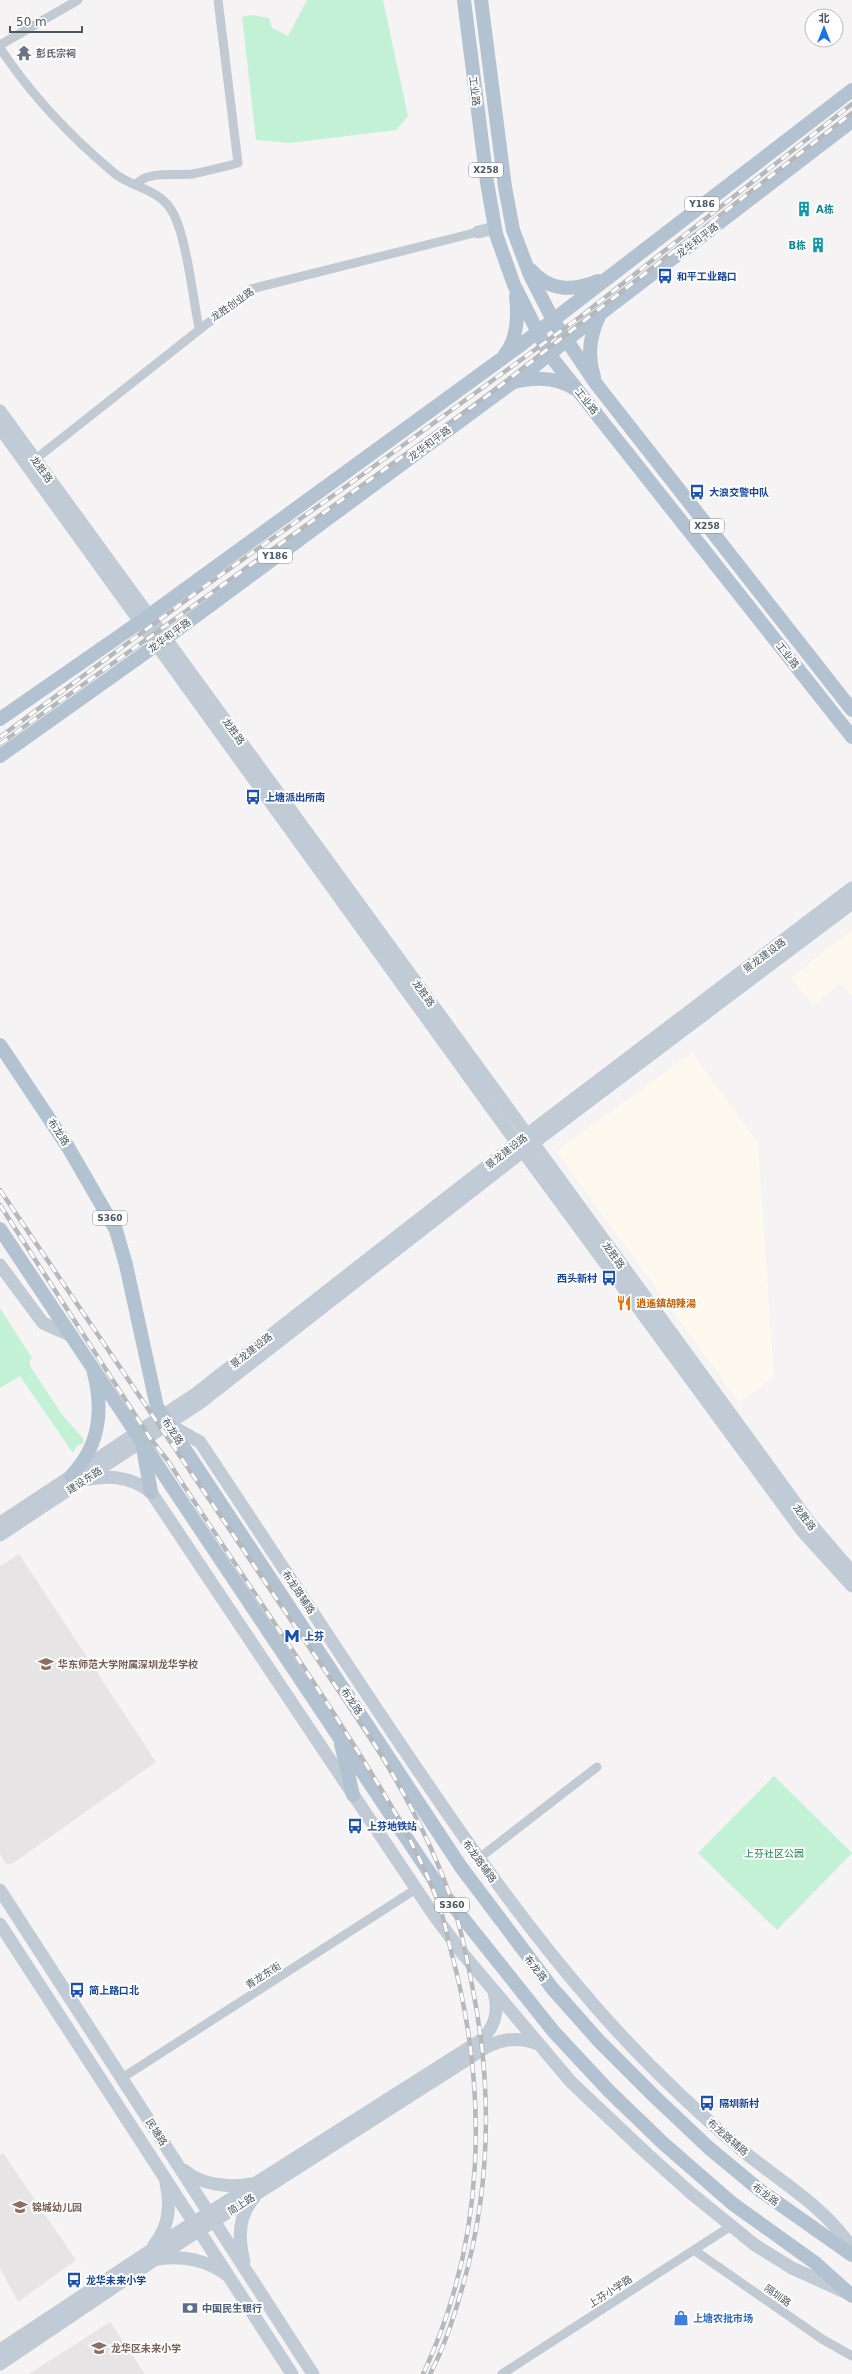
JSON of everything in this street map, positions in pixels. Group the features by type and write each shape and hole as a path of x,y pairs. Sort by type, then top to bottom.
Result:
{"main road":[{"name":"工业路","path":"464,0 495,228 514,285 536,332 549,354 852,737"},
{"name":"工业路","path":"481,0 508,210 524,258 553,320 566,341 598,385 852,710"},
{"name":"Y186","path":"0,720 145,618 553,320 852,90"},
{"name":"龙华和平路","path":"0,756 162,641 549,354 852,120"},
{"path":"790,168 824,150 852,132"},
{"name":"龙胜创业路","path":"478,232 495,228"},
{"path":"524,258 539,278 555,287 577,287 607,278"},
{"path":"500,359 508,351 514,334 517,312 514,285"},
{"path":"598,385 591,363 590,351 592,335 600,314"},
{"path":"508,384 534,379 552,380 568,384 579,392"},
{"name":"龙胜路","path":"0,411 39,457 145,618"},
{"name":"龙胜路","path":"0,428 162,641 525,1143 803,1532 852,1586"},
{"name":"景龙建设路","path":"165,1420 201,1402 525,1143 852,888"},
{"name":"景龙建设路","path":"525,1143 852,903"},
{"name":"布龙路","path":"0,1045 68,1147 116,1230 126,1265 154,1397 165,1420 461,1868 506,1930 552,1988 599,2042 709,2148 761,2191 852,2255"},
{"name":"龙胜路","path":"525,1143 810,1523 852,1572"},
{"name":"S360","path":"0,1229 443,1893 554,2032 609,2091 664,2144 734,2204 814,2262 850,2295"},
{"path":"1,1267 43,1323 72,1336"},
{"path":"77,1478 90,1453 96,1434 98,1393 93,1367"},
{"name":"建设东路","path":"0,1535 77,1478 165,1420"},
{"name":"布龙路辅路","path":"165,1420 200,1442 478,1859 528,1926 614,2028 723,2134 772,2176 826,2216 840,2230 852,2248"},
{"path":"139,1437 151,1492"},
{"path":"77,1478 122,1478 142,1485 151,1492 416,1889 462,1954 571,2082 692,2194 731,2226 781,2262 850,2295"},
{"name":"建设东路","path":"0,1523 77,1478"},
{"path":"339,1736 353,1795"},
{"name":"民塘路","path":"0,1890 246,2268 313,2374"},
{"name":"民塘路","path":"0,1924 232,2279 292,2374"},
{"path":"483,2044 496,2016 497,2002 493,1990"},
{"path":"483,2044 507,2040 523,2040 538,2044"},
{"name":"简上路","path":"0,2350 151,2256 483,2044"},
{"path":"178,2165 191,2176 211,2183 257,2188 241,2224 240,2242 246,2268"},
{"path":"162,2174 168,2193 169,2211 151,2256 198,2261 213,2266 232,2279"},
{"name":"简上路","path":"0,2364 151,2256"}],"street":[{"path":"0,45 78,0"},
{"path":"135,184 143,179 159,175 191,174 238,163 218,0"},
{"path":"0,48 31,91 46,108 114,173 160,197 175,217 199,328"},
{"name":"龙胜创业路","path":"39,457 199,328 254,288 478,232"},
{"path":"478,1859 597,1767"},
{"name":"青龙东街","path":"122,2078 416,1889"},
{"name":"上芬小学路","path":"502,2374 731,2226"},
{"name":"隔圳路","path":"694,2250 822,2338 852,2356"}],"shaded area":[{"path":"852,929 852,997 841,983 813,1005 791,978"},
{"path":"692,1053 758,1143 774,1377 739,1402 556,1151"},
{"name":"华东师范大学附属深圳龙华学校","path":"19,1554 156,1762 12,1864 6,1864 0,1854 0,1566"},
{"name":"锦城幼儿园","path":"3,2153 76,2260 18,2302 0,2268 0,2155"},
{"name":"龙华区未来小学","path":"110,2322 145,2374 29,2374"}],"green space":[{"path":"307,0 383,0 408,116 396,130 290,143 256,140 242,17 251,15 269,18 272,28 288,36"},
{"path":"0,1308 32,1358 30,1360 30,1366 63,1416 83,1438 83,1443 77,1446 73,1453 20,1376 0,1388"},
{"name":"上芬社区公园","path":"774,1776 852,1853 777,1930 698,1853"}],"railway":[{"path":"0,737 208,584 355,480 580,317 852,104"},
{"path":"0,744 487,396 852,113"},
{"path":"0,1190 368,1734 413,1811 449,1893 462,1939 479,2024 486,2101 486,2139 483,2178 471,2254 461,2292 444,2344 430,2374"},
{"path":"0,1205 150,1438 168,1461 361,1756 416,1851 438,1902 463,2004 472,2057 475,2111 475,2165 470,2219 459,2271 444,2323 423,2374"}],"place":[{"name":"彭氏宗祠","path":"24,53"},
{"name":"A栋","path":"804,209"},
{"name":"B栋","path":"818,245"},
{"name":"和平工业路口","path":"665,276"},
{"name":"大浪交警中队","path":"697,492"},
{"name":"上塘派出所南","path":"253,797"},
{"name":"西头新村","path":"609,1278"},
{"name":"逍遙鎮胡辣湯","path":"624,1303"},
{"name":"上芬","path":"292,1636"},
{"name":"华东师范大学附属深圳龙华学校","path":"46,1664"},
{"name":"上芬地铁站","path":"355,1826"},
{"name":"简上路口北","path":"77,1990"},
{"name":"隔圳新村","path":"707,2103"},
{"name":"锦城幼儿园","path":"20,2207"},
{"name":"龙华未来小学","path":"74,2280"},
{"name":"中国民生银行","path":"190,2308"},
{"name":"上塘农批市场","path":"681,2318"},
{"name":"龙华区未来小学","path":"99,2348"}]}
